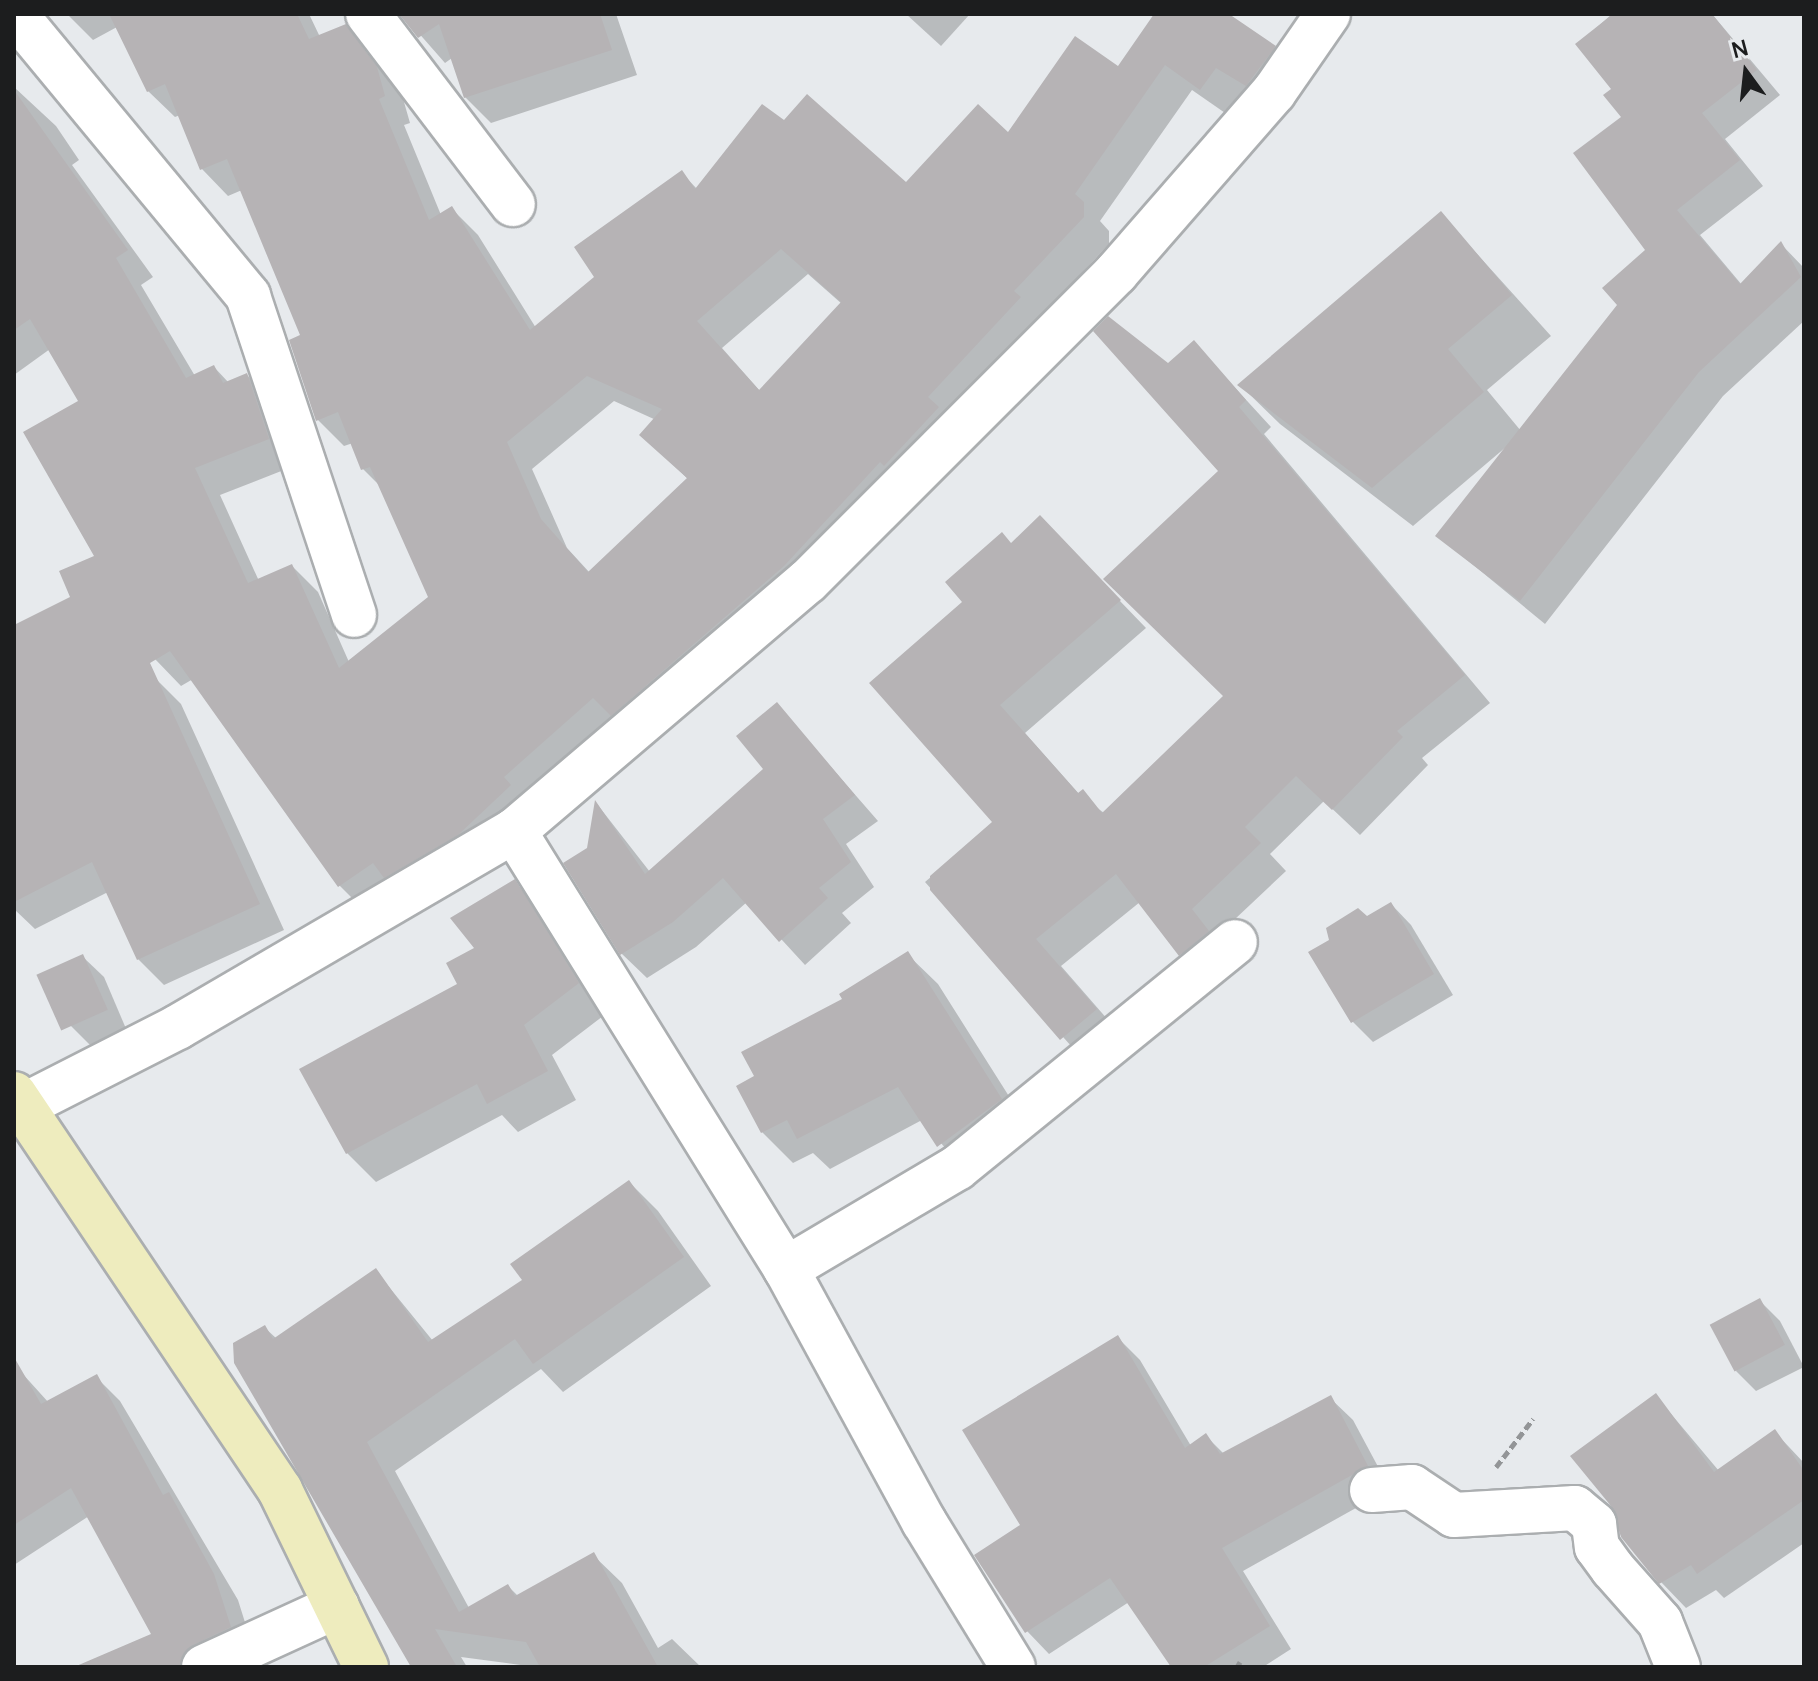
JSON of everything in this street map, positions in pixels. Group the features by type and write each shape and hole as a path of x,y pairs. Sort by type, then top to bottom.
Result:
{"street":[{"path":"15,14 248,296 354,615"},
{"path":"368,14 513,204"},
{"path":"366,1667 280,1490 18,1100 178,1027 514,831 808,581 1116,273 1274,92 1315,19"},
{"path":"514,831 786,1269 924,1522 1013,1667"},
{"path":"786,1269 957,1168 1235,942"},
{"path":"1372,1490 1412,1487 1454,1515 1575,1508 1594,1524 1597,1547 1613,1569 1660,1622 1678,1667"},
{"path":"204,1667 337,1606"}],"building":[{"path":"109,14 297,14 309,39 346,24 377,67 385,96 379,99 429,220 452,206 530,330 594,277 574,247 682,170 695,189 762,104 784,120 807,94 906,182 978,104 1008,132 1075,36 1118,66 1154,14 1229,14 1276,46 1246,86 1216,68 1200,90 1165,65 1075,194 1084,202 1084,217 1014,291 1021,297 928,397 939,407 884,466 880,462 784,566 611,716 593,698 504,777 511,785 458,835 384,878 373,863 338,887 170,651 150,663 260,904 137,960 92,862 14,902 14,625 70,597 59,571 94,556 23,432 78,401 30,319 14,330 14,90 128,250 116,258 186,378 214,365 223,383 247,373 269,439 195,468 248,583 292,564 339,668 428,597 370,467 361,470 338,412 316,421 289,340 300,335 227,159 200,170 165,84 147,92","holes":["781,249 841,302 759,390 697,321","587,376 662,409 639,435 687,478 588,572 541,519 507,442"]},
{"path":"399,14 600,14 612,50 464,98 439,24 418,38"},
{"path":"1613,14 1712,14 1757,70 1702,113 1740,160 1677,210 1740,284 1781,241 1801,277 1699,372 1520,601 1435,536 1617,305 1602,288 1645,250 1573,153 1621,117 1603,95 1611,89 1575,44"},
{"path":"1441,211 1512,295 1448,349 1484,392 1372,488 1237,385"},
{"path":"1108,316 1168,363 1194,340 1246,400 1239,407 1465,675 1397,731 1403,737 1332,810 1296,776 1245,827 1261,843 1192,909 1209,931 1179,956 1116,874 1036,939 1097,1009 1060,1040 930,890 930,876 992,822 869,683 962,602 945,582 1002,532 1011,543 1040,515 1121,600 1000,705 1078,793 1083,789 1102,813 1223,696 1103,579 1218,471 1093,331"},
{"path":"777,702 855,795 823,819 851,862 819,888 828,898 779,942 723,878 673,922 620,955 563,863 587,848 595,800 645,874 763,769 736,736"},
{"path":"515,879 579,983 524,1025 548,1071 487,1104 477,1084 346,1154 299,1069 457,984 446,963 474,948 450,918"},
{"path":"1391,902 1434,974 1351,1023 1308,952 1329,940 1326,928 1358,908 1367,916"},
{"path":"908,951 1002,1099 937,1147 898,1087 797,1139 787,1120 761,1133 736,1086 754,1076 741,1052 842,999 839,994"},
{"path":"83,954 108,1010 61,1030 36,975"},
{"path":"629,1180 684,1257 533,1364 515,1339 367,1442 459,1612 508,1584 515,1596 594,1552 658,1667 540,1667 526,1642 435,1629 457,1667 411,1667 234,1363 233,1343 265,1325 273,1339 376,1268 428,1342 522,1280 510,1264"},
{"path":"1760,1298 1785,1345 1735,1372 1710,1325"},
{"path":"1118,1335 1185,1448 1206,1433 1220,1454 1331,1395 1368,1466 1222,1548 1270,1626 1204,1667 1171,1667 1110,1578 1025,1633 974,1555 1020,1525 962,1430"},
{"path":"14,1357 41,1404 97,1374 163,1495 169,1492 214,1574 231,1627 193,1645 179,1667 74,1667 151,1634 71,1488 14,1525"},
{"path":"1656,1393 1714,1472 1775,1429 1804,1471 1804,1500 1697,1574 1691,1565 1659,1584 1621,1537 1611,1506 1570,1456"}]}
